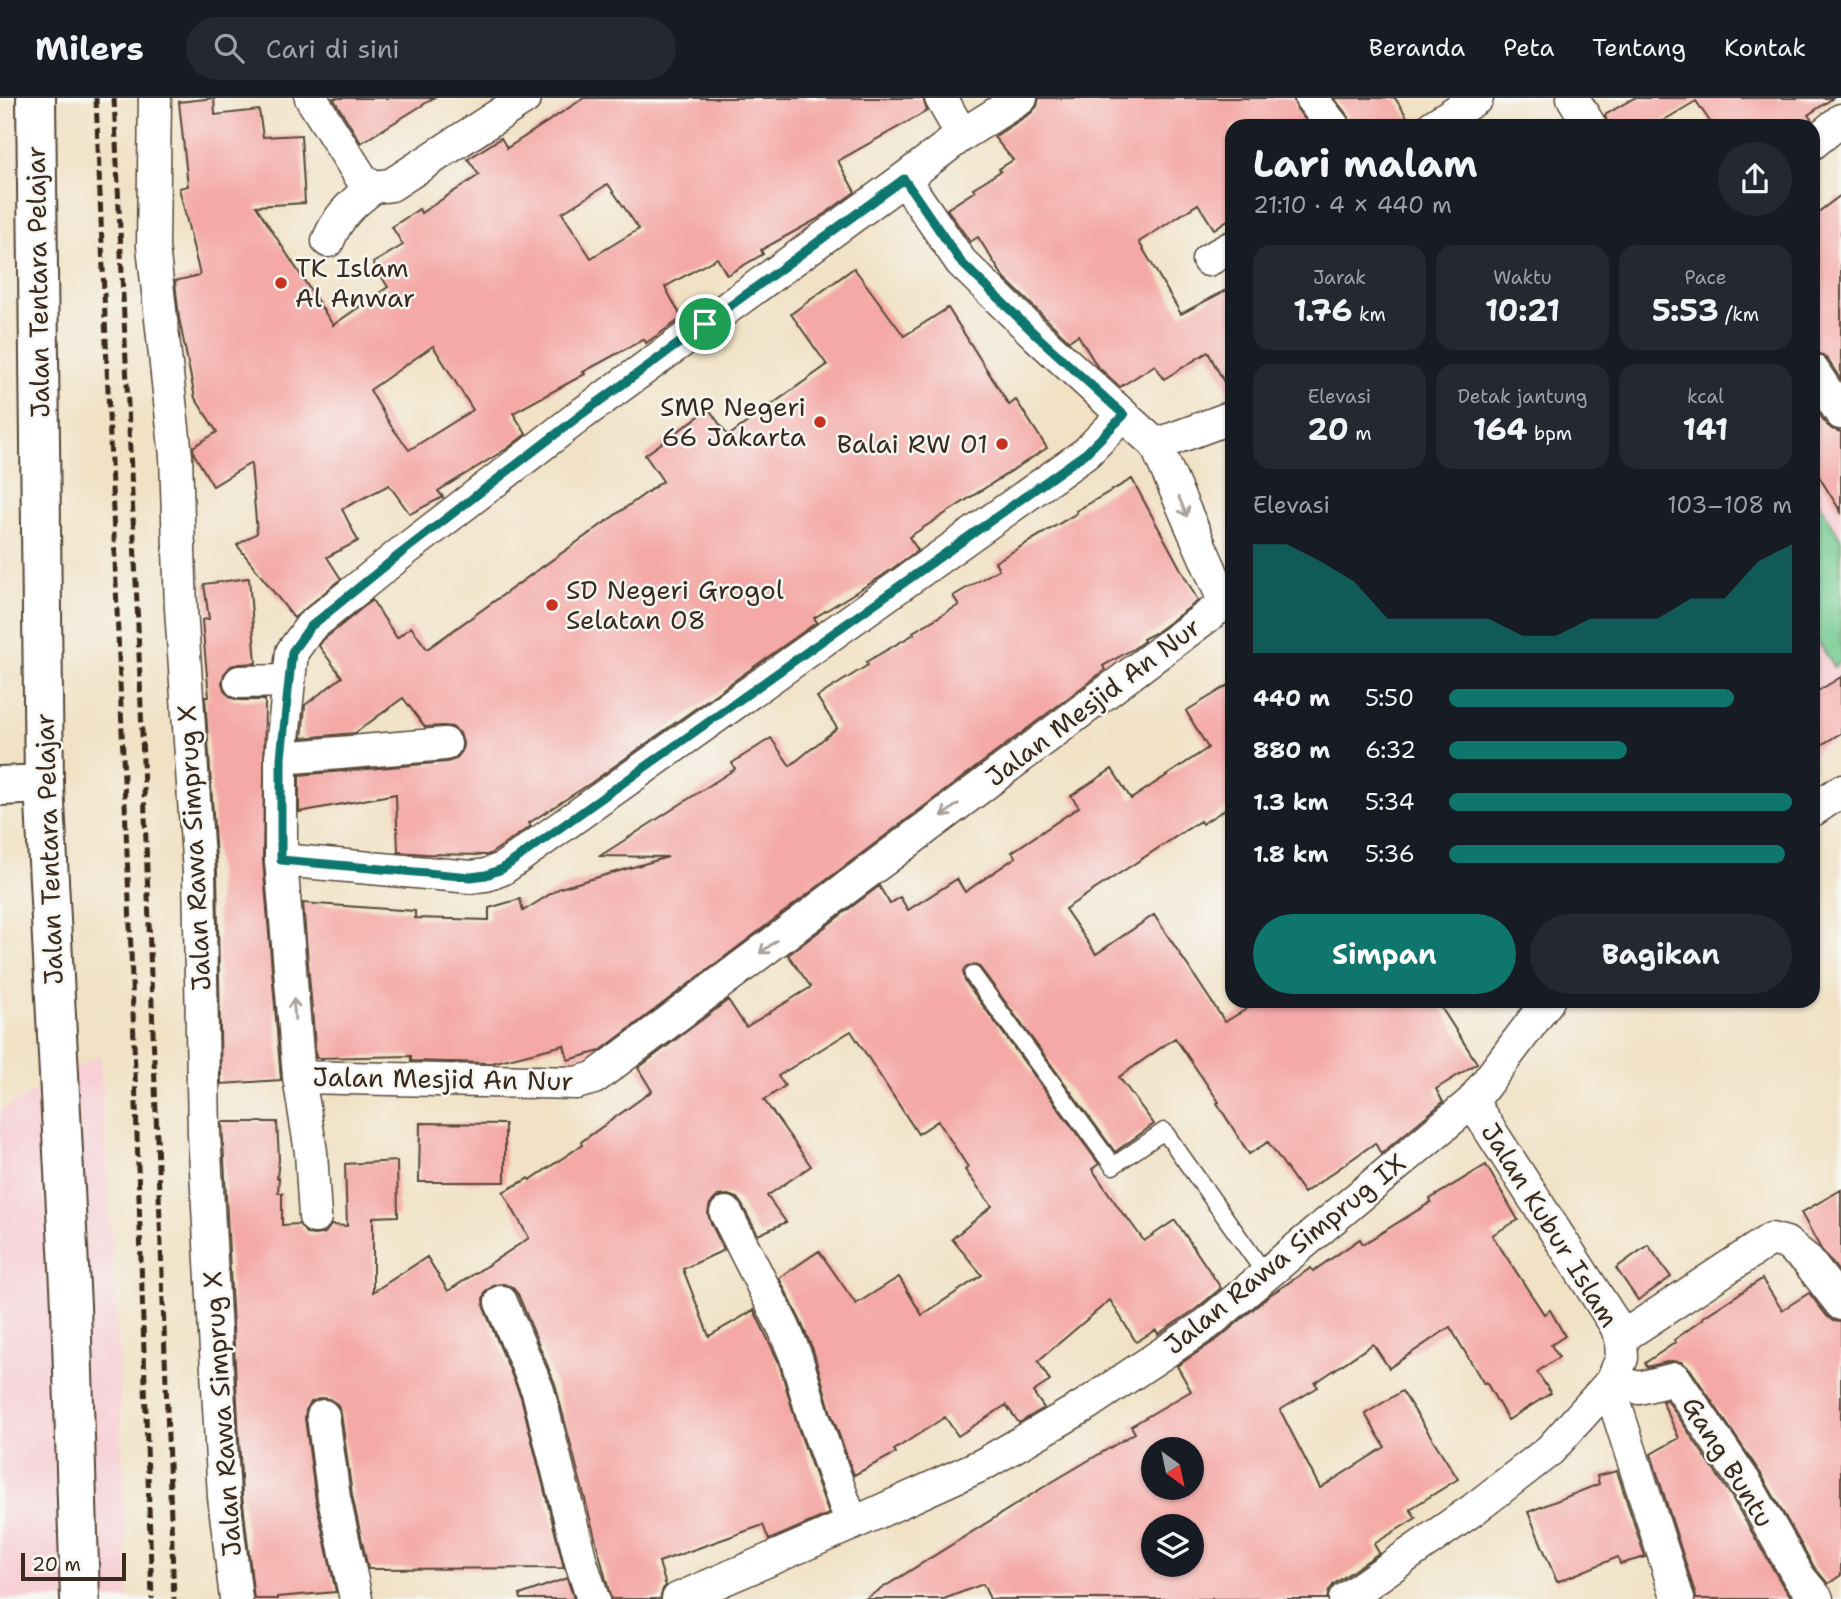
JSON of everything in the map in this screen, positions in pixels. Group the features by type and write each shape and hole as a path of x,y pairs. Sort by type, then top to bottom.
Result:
{"street":[{"name":"Jalan Tentara Pelajar","path":"36,98 44,784 71,1306 80,1599"},
{"name":"Jalan Rawa Simprug X","path":"155,98 153,246 176,456 181,609 200,873 204,1134 224,1497 236,1599"},
{"path":"311,98 362,179 374,187"},
{"path":"328,241 340,217 359,197 374,187 391,185 525,98"},
{"path":"941,98 962,135"},
{"name":"Jalan Mesjid An Nur","path":"1021,98 962,135 582,414 310,627 292,652 281,758 281,860 299,1077 576,1083 594,1078 1225,605"},
{"path":"1311,98 1328,119"},
{"path":"1444,119 1477,98"},
{"path":"1573,98 1586,119"},
{"path":"1820,137 1841,120"},
{"name":"Jalan Mesjid An Nur","path":"904,179 961,262 1156,445 1225,596"},
{"path":"1820,381 1841,412"},
{"path":"281,860 471,877 502,869 1086,453 1124,415"},
{"path":"1156,445 1225,420"},
{"path":"240,682 289,681"},
{"path":"281,758 445,744"},
{"path":"0,786 44,784"},
{"path":"1820,805 1841,791"},
{"name":"Jalan Kubur Islam","path":"1345,1599 1474,1509 1550,1450 1610,1383 1622,1358 1621,1338 1615,1324 1472,1102 1543,1008"},
{"path":"299,1077 311,1153 315,1217"},
{"name":"Jalan Rawa Simprug IX","path":"678,1599 984,1464 1084,1406 1214,1318 1472,1102"},
{"path":"726,1213 796,1357 814,1419 852,1524"},
{"path":"1621,1338 1771,1239 1786,1243 1806,1259 1841,1304"},
{"path":"501,1302 538,1391 581,1562 593,1599"},
{"name":"Gang Buntu","path":"1610,1383 1639,1388 1675,1379 1746,1484 1799,1577 1817,1599"},
{"path":"1610,1383 1678,1599"},
{"path":"323,1416 334,1498 356,1599"}],"lane":[{"path":"973,975 1113,1166 1164,1131 1266,1275"}],"shaded area":[{"path":"1820,400 1841,420 1841,737 1820,750"},
{"path":"100,1055 118,1347 128,1599 0,1599 0,1111"}],"green space":[{"path":"1820,504 1841,539 1841,662 1834,667 1820,644"}],"building":[{"path":"214,98 215,115 259,110 263,137 301,135 305,203 256,206 333,325 388,287 373,263 403,245 392,227 419,209 421,213 479,175 468,159 501,138 507,148 584,98 923,98 927,111 838,161 855,192 819,218 761,250 763,254 727,275 717,258 665,287 682,318 646,343 644,339 513,413 526,434 438,491 443,497 410,514 389,485 342,509 358,541 327,557 341,579 294,618 237,545 257,533 251,463 213,486 194,454 193,447 217,432 195,398 179,318 175,281 200,275 179,188 188,186 179,102","holes":["608,184 639,229 591,258 562,213","433,346 473,410 409,450 370,390"]},
{"path":"333,98 434,98 361,143"},
{"path":"1039,98 1293,98 1305,119 1225,119 1225,222 1214,229 1198,204 1139,242 1181,314 1225,291 1225,384 1208,352 1164,379 1155,365 1120,387 1097,366 1078,335 1069,341 1004,278 978,237 970,242 947,209 975,191 973,188 1001,171 999,169 1013,160 994,137 1031,113"},
{"path":"1334,98 1395,98 1408,119 1348,119"},
{"path":"1634,98 1833,98 1808,115 1811,119 1708,119 1696,101 1666,119 1606,119 1605,115"},
{"path":"1841,195 1841,380 1828,360 1820,354 1820,211"},
{"path":"854,268 904,336 948,308 1009,405 1016,400 1047,448 909,537 918,550 814,618 817,622 591,783 529,823 531,826 490,854 398,852 396,794 299,812 299,775 447,762 456,759 462,751 460,733 452,727 425,727 403,698 355,733 302,738 305,705 342,677 319,646 323,640 372,600 397,638 411,627 427,649 663,481 645,455 709,409 728,436 827,365 791,314"},
{"path":"1820,415 1832,429 1841,432 1841,512 1820,478"},
{"path":"1132,479 1198,601 1143,639 1144,641 1133,649 1103,666 1105,670 600,1051 568,1060 564,1045 492,1063 411,1061 411,1056 316,1058 303,903 415,911 415,918 489,920 489,908 520,899 523,911 560,888 668,857 600,856 735,769 732,763 771,738 790,766 837,728 817,697 868,665 866,662 959,605 953,596 999,569 995,562"},
{"path":"249,578 256,663 231,666 224,674 222,683 225,692 232,698 265,700 263,860 281,1080 221,1084 217,873 205,697 209,697 202,620 209,619 204,584"},
{"path":"1841,677 1841,733 1820,746 1820,690"},
{"path":"1225,687 1225,809 1202,824 1200,821 1065,909 1096,954 1154,915 1225,1022 1248,1008 1442,1008 1477,1063 1436,1089 1443,1102 1381,1154 1375,1143 1304,1193 1268,1142 1249,1154 1217,1103 1219,1102 1175,1038 1119,1077 1154,1124 1115,1152 981,969 977,965 967,966 963,971 965,981 1099,1164 1092,1169 1125,1217 1144,1241 1175,1220 1221,1288 1196,1309 1158,1334 1156,1330 1136,1342 1110,1300 1038,1361 1050,1381 1033,1392 1044,1408 1019,1423 1006,1405 958,1436 945,1417 894,1450 896,1453 854,1475 831,1413 813,1350 779,1278 819,1251 856,1304 899,1277 922,1315 982,1275 952,1239 992,1206 965,1170 968,1167 938,1121 918,1134 851,1031 778,1076 785,1086 764,1100 811,1166 767,1196 786,1222 758,1235 737,1198 718,1196 710,1204 708,1213 724,1250 683,1269 709,1336 754,1310 779,1363 797,1425 829,1514 769,1540 763,1525 659,1562 666,1586 660,1599 611,1599 555,1384 518,1294 512,1287 495,1285 486,1291 484,1308 521,1397 564,1568 368,1569 352,1495 341,1413 337,1404 321,1398 311,1402 305,1418 316,1501 336,1592 254,1599 242,1495 222,1122 277,1122 277,1178 278,1193 282,1193 282,1225 299,1224 307,1234 325,1233 331,1225 347,1226 345,1164 397,1161 398,1216 373,1217 373,1292 427,1257 448,1291 529,1238 503,1192 529,1178 530,1180 582,1145 581,1142 652,1091 638,1068 728,1000 746,1027 811,987 788,955 879,886 890,904 900,897 908,910 957,879 965,892 1016,857 1012,852 1079,807 1071,796 1112,769 1131,799 1208,748 1186,711"},
{"path":"420,1123 505,1124 505,1182 419,1182"},
{"path":"1486,1165 1518,1220 1492,1235 1544,1314 1550,1310 1565,1336 1551,1345 1559,1357 1537,1372 1551,1393 1508,1420 1450,1327 1389,1368 1373,1344 1315,1383 1318,1387 1280,1410 1320,1488 1385,1447 1365,1414 1402,1391 1458,1479 1410,1509 1416,1518 1374,1544 1379,1553 1334,1584 1327,1599 990,1599 983,1584 944,1599 865,1599 1135,1433 1131,1426 1191,1391 1177,1366 1219,1338 1270,1295 1311,1268 1313,1271 1360,1239 1363,1244 1431,1202 1430,1199"},
{"path":"1841,1190 1841,1274 1821,1249 1801,1213"},
{"path":"1648,1245 1671,1277 1638,1300 1616,1268"},
{"path":"1762,1279 1782,1310 1809,1293 1827,1316 1833,1321 1841,1322 1841,1575 1828,1584 1814,1567 1761,1474 1690,1369 1681,1362 1671,1361 1647,1367 1645,1363 1676,1342 1674,1340 1702,1318"},
{"path":"1667,1400 1730,1494 1793,1599 1696,1599 1651,1454 1679,1438 1662,1401"},
{"path":"1617,1471 1645,1557 1620,1564 1618,1557 1557,1582 1528,1512 1599,1484 1597,1476"},
{"path":"567,1578 574,1599 521,1599 520,1595"}],"railway":[{"path":"96,98 131,950 152,1599"},
{"path":"114,98 138,626 174,1599"}],"place":[{"name":"TK Islam Al Anwar","path":"281,283"},
{"name":"SMP Negeri 66 Jakarta","path":"820,422"},
{"name":"Balai RW 01","path":"1002,444"},
{"name":"SD Negeri Grogol Selatan 08","path":"552,605"}],"route":[{"path":"904,179 961,262 1124,415 1086,453 502,869 471,877 281,860 281,758 292,652 310,627 582,414 705,324 904,179"}]}
